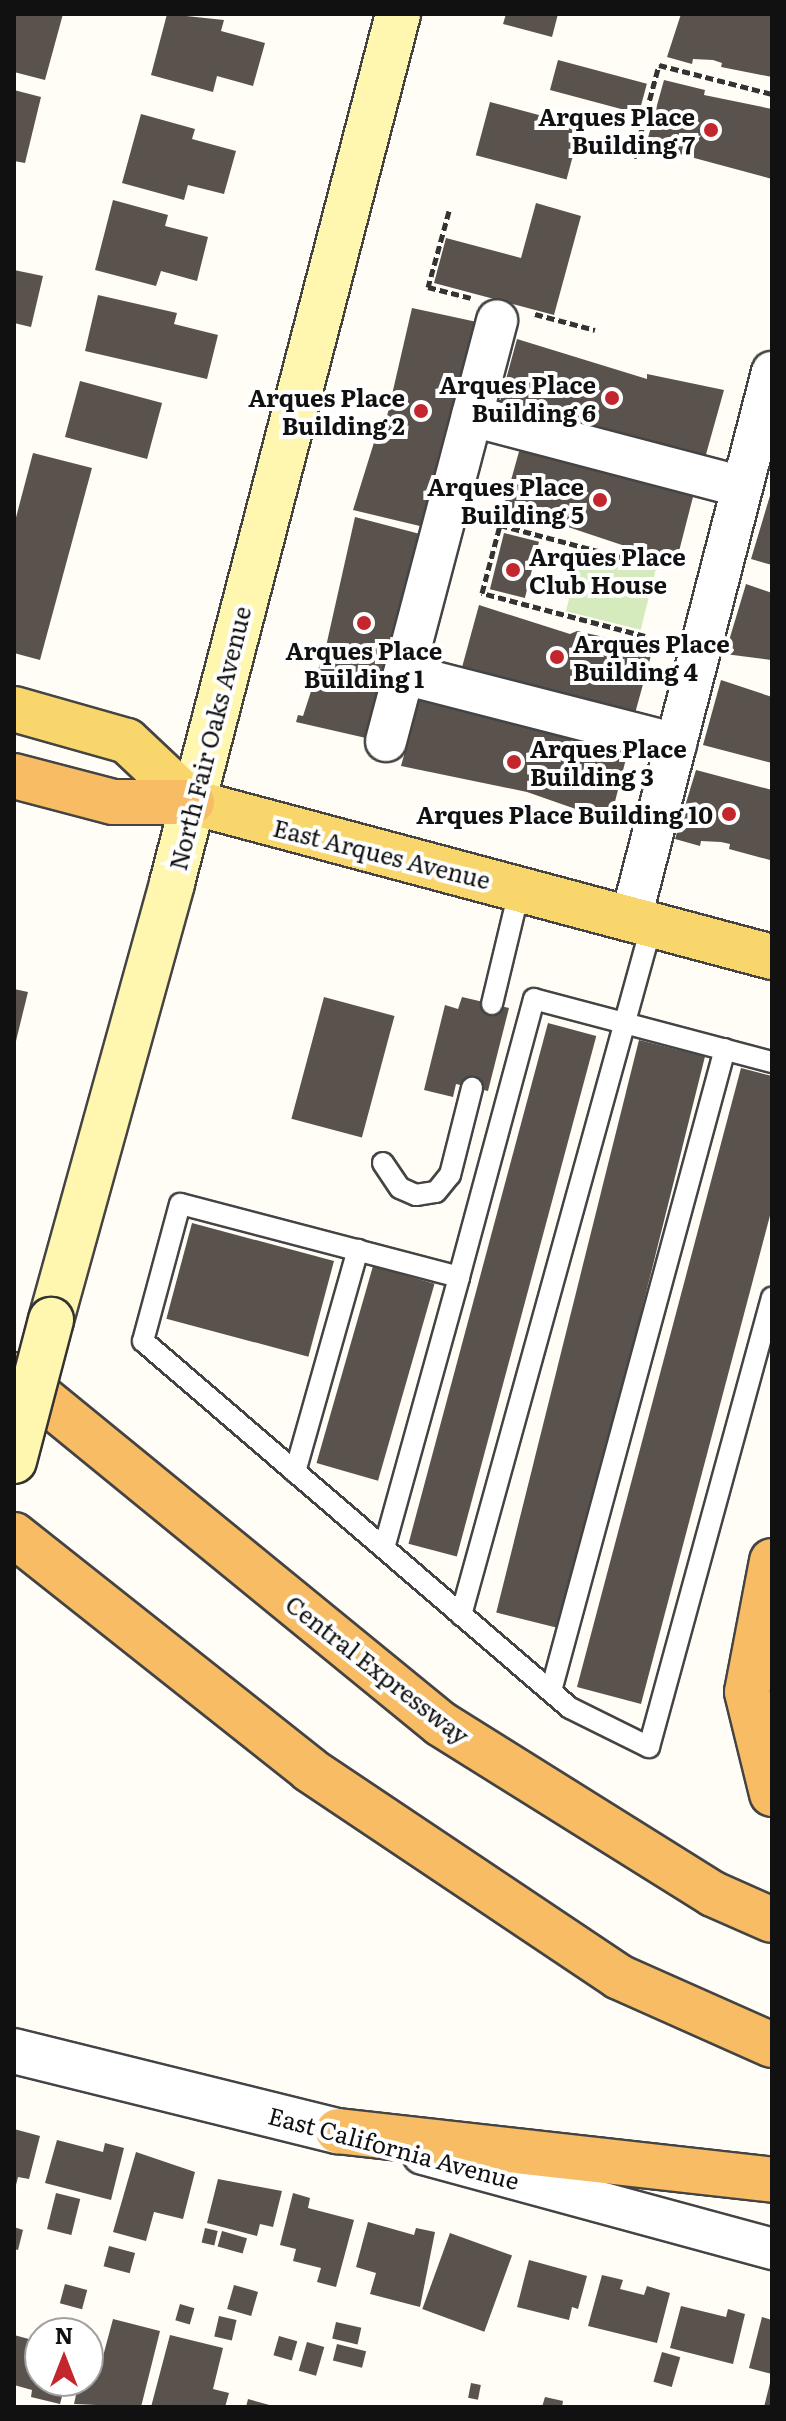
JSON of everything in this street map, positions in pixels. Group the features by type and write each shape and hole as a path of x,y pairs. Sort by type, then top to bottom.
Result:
{"highway":[{"path":"14,776 113,802 192,802"},
{"name":"Central Expressway","path":"14,1375 441,1724 713,1894 772,1920"},
{"path":"14,1535 310,1770 619,1977 772,2045"},
{"path":"772,1561 747,1692 772,1794"},
{"path":"338,2131 772,2180"}],"main road":[{"name":"North Fair Oaks Avenue","path":"14,1461 192,802 398,14"},
{"name":"East Arques Avenue","path":"14,709 127,741 192,802 520,887 772,957"}],"street":[{"path":"386,741 497,320"},
{"path":"641,921 676,744 772,372"},
{"path":"472,416 742,487"},
{"path":"404,674 676,744"},
{"name":"East California Avenue","path":"14,2051 338,2131 772,2249"}],"lane":[{"path":"492,1004 520,887"},
{"path":"461,1615 625,1023 641,921"},
{"path":"384,1548 534,999 772,1062"},
{"path":"551,1691 725,1049"},
{"path":"383,1163 400,1188 416,1195 436,1192 450,1175 472,1088"},
{"path":"459,1277 180,1204 143,1341 570,1708 649,1747 772,1298"},
{"path":"295,1472 358,1250"}],"path":[{"path":"634,158 659,65 772,94"},
{"path":"645,636 482,593 500,525 662,568"}],"green space":[{"path":"581,551 656,570 641,630 566,611"}],"building":[{"path":"14,14 63,14 45,80 14,72"},
{"path":"167,14 224,20 221,31 265,43 253,86 217,76 213,92 151,75"},
{"path":"506,14 558,14 552,37 503,24"},
{"path":"681,14 772,14 772,77 721,67 722,63 713,60 693,59 692,64 667,57"},
{"path":"558,60 647,84 639,114 550,90"},
{"name":"Arques Place Building 7","path":"664,80 705,90 704,95 772,109 772,179 646,145"},
{"path":"14,90 41,97 25,163 14,161"},
{"path":"490,102 581,126 567,179 476,155"},
{"path":"141,114 195,129 192,139 236,151 224,194 188,185 184,200 122,183"},
{"path":"113,200 168,215 165,226 208,237 197,281 161,271 156,286 95,270"},
{"path":"536,203 581,216 554,315 434,283 446,238 521,258"},
{"path":"14,270 43,276 31,327 14,323"},
{"path":"98,295 177,313 174,324 218,335 207,379 85,351"},
{"name":"Arques Place Building 2","path":"412,308 477,322 424,527 353,510 376,436 382,438"},
{"name":"Arques Place Building 6","path":"517,339 647,379 647,374 724,390 705,458 499,405"},
{"path":"80,381 162,403 147,459 65,437"},
{"name":"Arques Place Building 5","path":"520,448 694,493 676,563 553,522 501,516"},
{"path":"33,453 92,468 40,660 14,653 14,525"},
{"path":"772,489 772,565 751,559"},
{"name":"Arques Place Building 1","path":"355,517 420,534 366,738 296,722 298,715 303,716 327,642"},
{"name":"Arques Place Club House","path":"504,533 539,542 525,598 490,589"},
{"path":"746,584 772,593 771,660 725,654"},
{"name":"Arques Place Building 4","path":"479,605 570,634 577,631 653,648 634,717 461,671"},
{"path":"721,680 772,697 772,763 703,745"},
{"name":"Arques Place Building 3","path":"420,697 628,751 610,821 527,792 401,766"},
{"name":"Arques Place Building 10","path":"696,770 772,790 770,860 729,849 730,844 721,842 701,841 700,846 675,839"},
{"path":"14,989 28,992 15,1045 14,1045"},
{"path":"324,997 395,1016 362,1138 291,1119"},
{"path":"462,997 509,1008 488,1091 456,1084 453,1097 424,1090 445,1005 458,1009"},
{"path":"548,1023 596,1036 457,1557 408,1544"},
{"path":"639,1040 705,1056 562,1629 496,1612"},
{"path":"741,1068 772,1076 772,1208 641,1704 577,1687"},
{"path":"192,1223 334,1261 308,1357 166,1319"},
{"path":"373,1266 435,1284 378,1481 316,1463"},
{"path":"14,2129 40,2136 29,2179 18,2177 15,2189"},
{"path":"57,2140 103,2152 105,2143 124,2148 111,2200 45,2183"},
{"path":"136,2152 195,2172 183,2219 154,2212 146,2241 113,2232"},
{"path":"218,2179 282,2191 273,2227 260,2224 257,2236 207,2223"},
{"path":"56,2193 80,2199 71,2235 47,2229"},
{"path":"293,2193 310,2198 308,2208 354,2220 336,2287 317,2282 321,2268 293,2261 296,2249 280,2245"},
{"path":"368,2222 414,2235 416,2228 435,2232 420,2307 370,2294 376,2273 356,2267"},
{"path":"14,2227 23,2230 18,2250 14,2249"},
{"path":"205,2228 218,2231 214,2246 202,2243"},
{"path":"222,2231 247,2238 243,2254 218,2246"},
{"path":"450,2233 512,2256 484,2332 422,2309"},
{"path":"109,2246 135,2253 130,2273 104,2266"},
{"path":"529,2260 587,2276 578,2309 572,2307 569,2320 517,2307"},
{"path":"602,2275 623,2280 620,2289 644,2295 647,2286 670,2293 657,2343 588,2326"},
{"path":"65,2284 87,2290 82,2309 60,2303"},
{"path":"234,2285 258,2292 251,2316 227,2309"},
{"path":"180,2304 194,2308 190,2324 175,2320"},
{"path":"681,2306 726,2317 728,2309 745,2314 733,2364 670,2348"},
{"path":"219,2316 237,2320 232,2341 214,2336"},
{"path":"762,2317 772,2320 772,2374 749,2368"},
{"path":"113,2319 160,2331 141,2407 74,2404 76,2397 104,2397 104,2353"},
{"path":"336,2322 361,2328 358,2344 332,2339"},
{"path":"14,2335 24,2338 24,2388 14,2385"},
{"path":"170,2335 223,2348 213,2389 229,2393 225,2407 151,2407"},
{"path":"279,2336 297,2341 292,2360 273,2355"},
{"path":"307,2342 324,2347 316,2376 299,2371"},
{"path":"337,2344 366,2351 362,2368 333,2360"},
{"path":"662,2352 680,2357 672,2387 653,2382"},
{"path":"771,2379 772,2407 764,2407"},
{"path":"471,2383 481,2385 478,2400 468,2398"},
{"path":"31,2397 62,2397 60,2404"},
{"path":"545,2397 563,2401 562,2407 542,2407"},
{"path":"248,2399 273,2406 246,2407"}],"place":[{"name":"Arques Place Building 7","path":"711,130"},
{"name":"Arques Place Building 6","path":"612,398"},
{"name":"Arques Place Building 2","path":"421,411"},
{"name":"Arques Place Building 5","path":"600,500"},
{"name":"Arques Place Club House","path":"513,570"},
{"name":"Arques Place Building 1","path":"364,623"},
{"name":"Arques Place Building 4","path":"557,657"},
{"name":"Arques Place Building 3","path":"514,762"},
{"name":"Arques Place Building 10","path":"729,814"}]}
